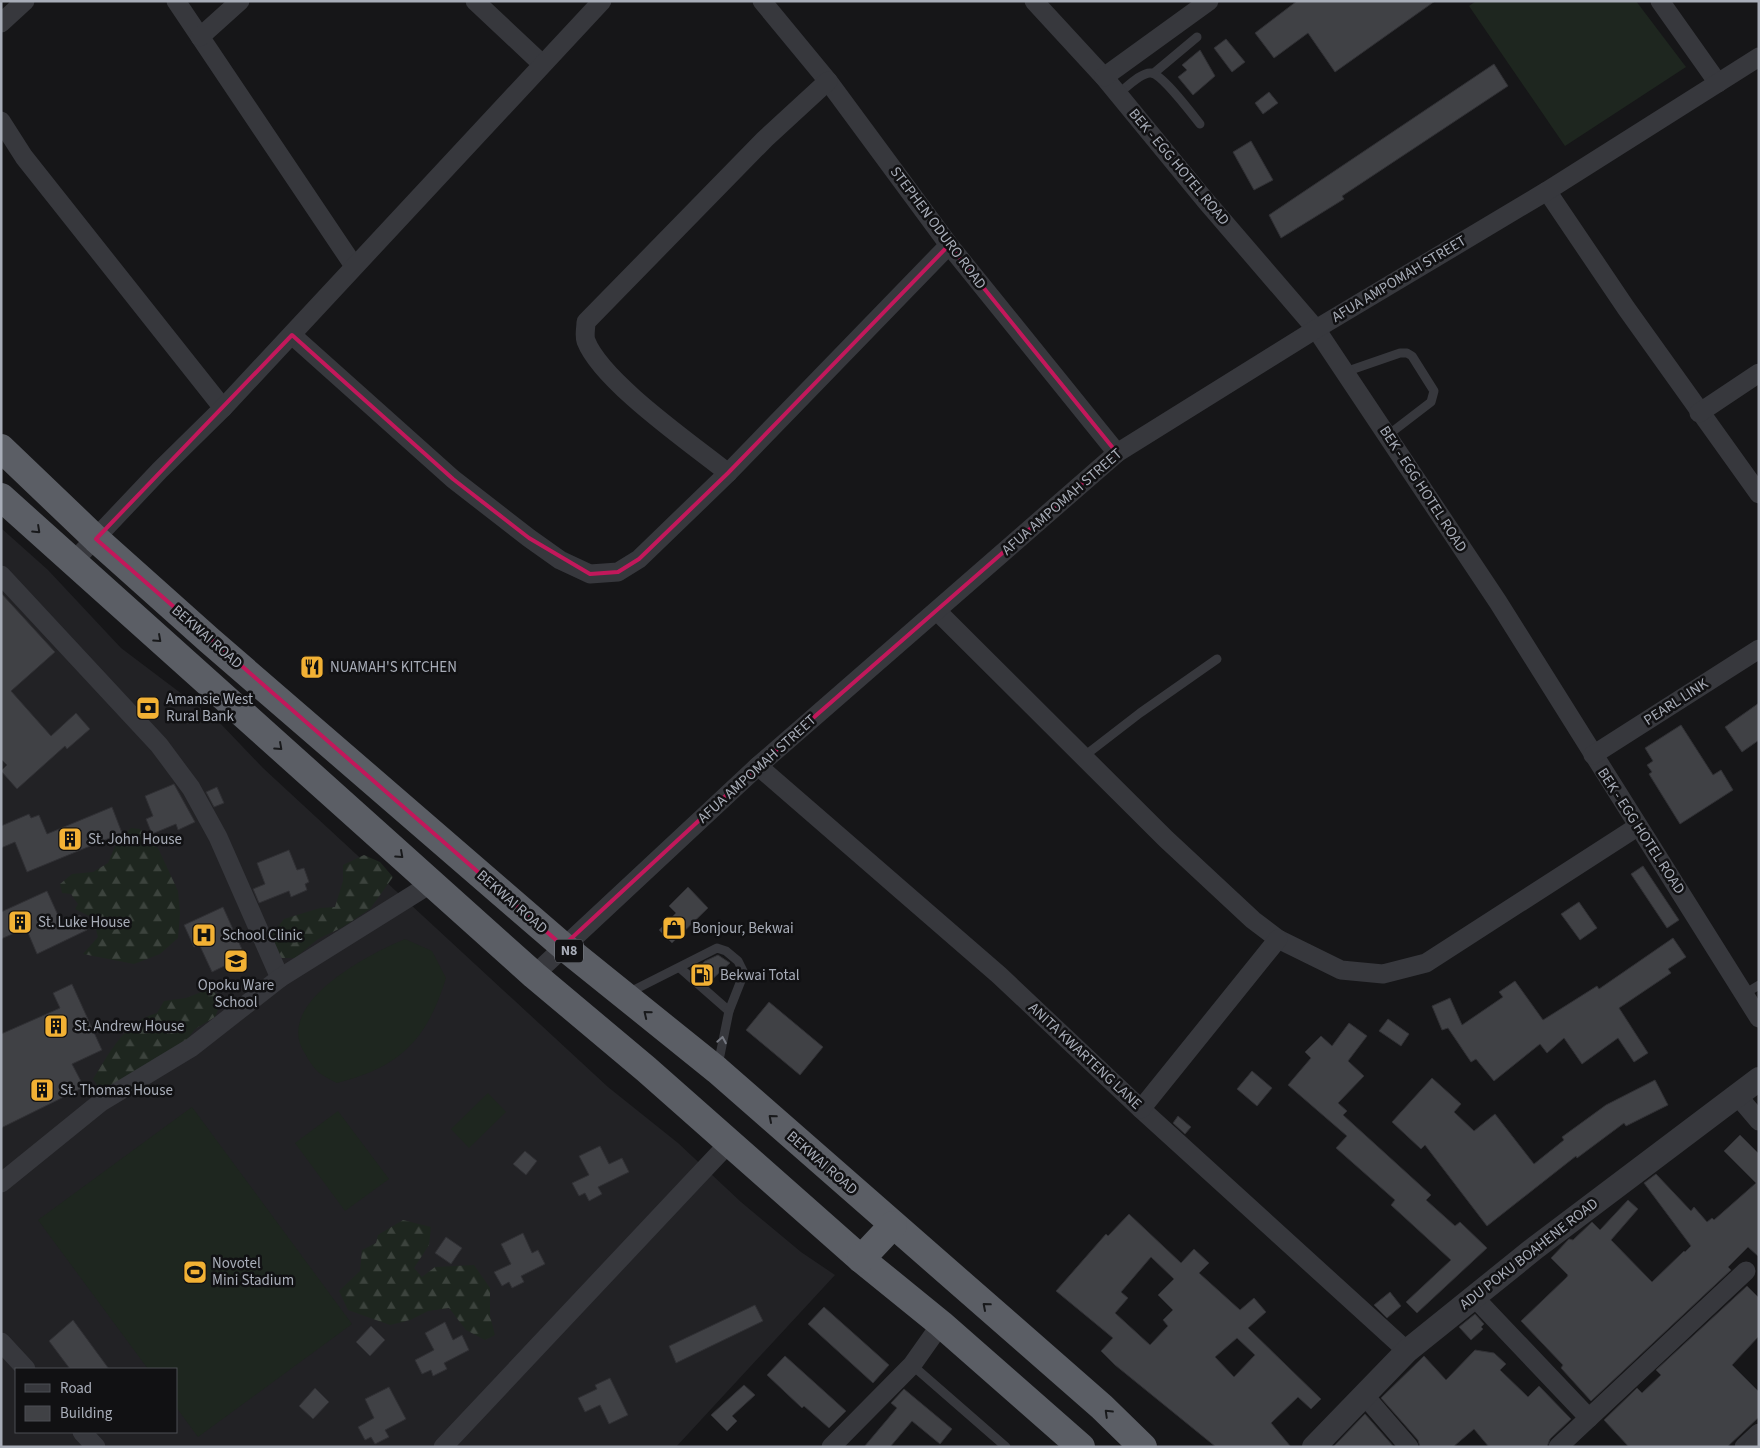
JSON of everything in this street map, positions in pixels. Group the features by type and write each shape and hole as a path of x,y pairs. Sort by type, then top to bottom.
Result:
{"highway":[{"name":"BEKWAI ROAD","path":"1,448 96,539 563,946 717,1070 1102,1407 1144,1447"},
{"path":"1,497 72,563 534,975 646,1068 860,1259 941,1324 1068,1440"},
{"path":"860,1259 893,1225"}],"street":[{"path":"1,23 26,1"},
{"path":"176,1 354,266"},
{"path":"200,36 240,1"},
{"path":"475,1 542,64"},
{"path":"72,563 292,335 602,1"},
{"name":"STEPHEN ODURO ROAD","path":"762,1 828,81 948,245 1118,453"},
{"name":"BEK - EGG HOTEL ROAD","path":"1034,1 1104,77 1205,200 1316,328 1498,602 1637,827 1751,989 1759,1018"},
{"path":"1104,77 1209,1"},
{"path":"1660,1 1718,83"},
{"name":"AFUA AMPOMAH STREET","path":"534,975 758,766 1118,453 1316,328 1547,191 1759,57"},
{"path":"728,472 648,409 601,364 594,356 585,339 586,322 765,139 828,81"},
{"path":"1,121 24,156 223,408"},
{"path":"1547,191 1699,413 1759,494"},
{"path":"292,335 453,479 560,560 590,574 618,572 639,559 728,472 948,245"},
{"path":"1699,413 1759,373"},
{"path":"1,575 159,745 191,788 218,837 280,978"},
{"path":"937,611 1166,840 1278,940 1341,970 1383,974 1426,963 1637,827"},
{"name":"PEARL LINK","path":"1593,755 1759,649"},
{"name":"ANITA KWARTENG LANE","path":"758,766 999,975 1141,1109 1407,1351"},
{"path":"1,1183 101,1102 192,1047 280,978 432,883"},
{"path":"1141,1109 1278,940"},
{"name":"ADU POKU BOAHENE ROAD","path":"1314,1447 1407,1351 1736,1094 1759,1079"},
{"path":"1736,1094 1759,1121"},
{"path":"443,1447 729,1143"},
{"path":"1558,1447 1746,1271"},
{"path":"1474,1297 1589,1418"},
{"path":"831,1447 912,1364 941,1324"},
{"path":"1,1342 25,1368"},
{"path":"1364,1395 1409,1447"},
{"path":"83,1433 96,1447"},
{"path":"1744,1447 1759,1433"}],"lane":[{"path":"1154,73 1196,37"},
{"path":"1118,94 1149,72 1154,73 1200,124"},
{"path":"1346,372 1400,353 1407,353 1412,356 1434,392 1433,398 1431,402 1388,435"},
{"path":"1083,757 1140,713 1218,658"},
{"path":"623,995 717,948 726,951 738,961 744,972 729,1011 717,1070"},
{"path":"680,968 729,1011"},
{"path":"912,1364 1006,1447"}],"highlighted area":[{"path":"949,245 1117,453 758,766 563,946 96,539 292,335 453,479 529,538 590,574 618,572 639,559 728,473"}],"shaded area":[{"name":"Opoku Ware School","path":"1,528 48,570 121,648 219,722 263,768 608,1087 678,1143 741,1202 801,1252 835,1275 676,1447 1,1447"}],"green space":[{"path":"1476,1 1636,1 1686,67 1565,146 1469,6"},
{"path":"131,828 140,829 158,848 178,891 180,913 178,938 160,954 134,964 83,954 98,937 93,918 75,909 78,904 71,894 62,893 60,884 72,874 93,872 108,863 117,842"},
{"path":"364,855 380,862 393,877 370,909 343,927 318,939 295,958 282,958 260,949 284,919 320,908 335,907 343,881 343,865"},
{"path":"405,939 432,951 446,978 430,1018 408,1048 378,1069 337,1083 325,1077 317,1071 304,1052 298,1034 302,1016 313,999 349,968"},
{"path":"209,989 223,998 215,1017 195,1029 183,1045 155,1058 142,1070 111,1087 100,1090 93,1079 119,1039 127,1031 146,1017 157,1013 164,1001 186,998"},
{"path":"488,1093 506,1112 469,1148 451,1129"},
{"name":"Novotel Mini Stadium","path":"192,1107 352,1324 198,1437 178,1410 178,1368 147,1368 38,1220"},
{"path":"338,1111 389,1179 345,1211 295,1143"},
{"path":"403,1220 431,1227 429,1245 414,1268 422,1277 435,1267 474,1265 490,1288 490,1316 495,1335 485,1340 466,1330 449,1308 428,1311 410,1320 390,1325 348,1310 339,1291 360,1271 362,1250 376,1243 378,1235"}],"building":[{"path":"1297,1 1435,1 1335,72 1308,33 1274,58 1255,33"},
{"path":"1226,39 1245,62 1232,72 1214,48"},
{"path":"1200,50 1215,76 1193,95 1178,77 1187,70 1182,65"},
{"path":"1494,64 1508,86 1342,196 1344,199 1281,238 1269,215"},
{"path":"1269,92 1278,103 1263,114 1255,103"},
{"path":"1251,141 1273,180 1254,190 1233,152"},
{"path":"1,593 55,652 11,691 51,736 76,713 90,729 67,749 65,746 17,789 1,771 7,765 1,759"},
{"path":"1759,703 1759,740 1742,752 1725,727"},
{"path":"1681,725 1713,775 1721,770 1733,790 1680,824 1649,774 1652,772 1647,765 1653,761 1645,748"},
{"path":"174,784 195,822 178,830 176,824 152,834 146,819 153,816 145,796"},
{"path":"217,787 224,803 214,807 206,792"},
{"name":"St. John House","path":"112,807 122,833 27,872 15,842 1,848 1,826 29,814 31,818 39,815 47,834"},
{"path":"289,850 297,870 304,868 309,882 305,884 307,890 291,897 289,891 259,903 253,889 265,884 257,863"},
{"path":"1643,866 1679,920 1667,928 1631,874"},
{"path":"688,887 708,908 672,943 659,930 676,913 669,906"},
{"name":"St. Luke House","path":"47,891 62,924 80,915 87,930 37,954 26,928 1,939 1,912"},
{"path":"1579,902 1597,928 1580,940 1561,914"},
{"name":"School Clinic","path":"223,907 245,956 212,972 199,944 194,947 184,925"},
{"path":"1673,938 1686,957 1668,969 1671,973 1619,1008 1648,1053 1634,1062 1618,1038 1582,1064 1564,1038 1547,1053 1540,1044 1494,1081 1476,1059 1471,1062 1448,1028 1442,1030 1432,1006 1450,998 1462,1025 1503,997 1499,992 1515,981 1543,1020 1597,986 1599,989"},
{"path":"718,955 730,963 707,984 694,972 705,961"},
{"path":"72,984 102,1050 72,1064 84,1087 1,1128 1,1034 60,1008 53,993"},
{"path":"769,1002 823,1047 800,1075 746,1030"},
{"path":"1388,1019 1409,1034 1401,1046 1379,1031"},
{"path":"1349,1023 1367,1036 1348,1061 1364,1076 1338,1103 1347,1111 1343,1115 1431,1195 1426,1200 1455,1226 1460,1222 1487,1248 1417,1313 1406,1302 1451,1260 1391,1205 1395,1200 1336,1148 1347,1136 1288,1085 1311,1058 1305,1052 1321,1036 1332,1046"},
{"path":"1252,1071 1272,1088 1257,1106 1237,1089"},
{"path":"1432,1078 1461,1104 1454,1112 1474,1131 1495,1114 1534,1164 1564,1140 1562,1137 1606,1105 1655,1080 1668,1105 1626,1126 1624,1123 1577,1158 1576,1156 1487,1226 1425,1145 1421,1149 1392,1122"},
{"path":"1178,1116 1191,1127 1185,1134 1173,1123"},
{"path":"1740,1135 1759,1154 1759,1257 1748,1247 1728,1267 1731,1270 1591,1401 1561,1368 1563,1365 1521,1321 1568,1275 1551,1258 1569,1239 1573,1240 1592,1222 1600,1230 1628,1200 1638,1209 1611,1240 1652,1282 1691,1246 1644,1183 1656,1174 1691,1211 1694,1207 1707,1222 1712,1218 1714,1220 1756,1183 1724,1151"},
{"path":"600,1146 609,1164 622,1158 629,1172 598,1187 602,1194 589,1201 585,1193 579,1196 572,1183 589,1175 579,1156"},
{"path":"525,1151 537,1161 526,1175 513,1164"},
{"path":"1129,1214 1181,1263 1194,1249 1209,1263 1199,1273 1240,1310 1254,1298 1266,1312 1248,1328 1321,1399 1311,1409 1298,1397 1271,1423 1291,1447 1216,1447 1115,1365 1101,1351 1113,1338 1056,1291 1106,1234 1108,1236","holes":["1151,1257 1174,1279 1158,1295 1173,1310 1163,1320 1168,1326 1150,1345 1115,1313 1128,1298 1121,1292","1237,1338 1255,1355 1234,1377 1215,1357"]},
{"path":"523,1233 532,1253 538,1250 545,1264 521,1276 524,1282 512,1288 509,1282 502,1286 494,1272 511,1264 501,1244"},
{"path":"446,1237 462,1248 451,1264 435,1253"},
{"path":"1747,1286 1759,1298 1759,1336 1732,1365 1759,1392 1759,1417 1727,1447 1629,1447 1604,1420 1637,1388 1642,1393 1661,1375 1656,1370"},
{"path":"1390,1292 1401,1306 1387,1318 1374,1305"},
{"path":"755,1305 763,1321 676,1363 669,1346"},
{"path":"824,1307 889,1365 873,1383 808,1324"},
{"path":"1475,1314 1484,1324 1481,1327 1483,1329 1471,1340 1459,1327"},
{"path":"73,1320 108,1368 69,1368 49,1341"},
{"path":"445,1322 453,1340 462,1335 469,1350 444,1363 447,1369 433,1376 431,1370 422,1374 415,1360 434,1350 425,1333"},
{"path":"371,1326 385,1340 370,1356 356,1342"},
{"path":"1475,1350 1494,1353 1506,1364 1500,1370 1528,1397 1539,1386 1571,1419 1550,1439 1547,1447 1489,1447 1474,1429 1453,1447 1420,1447 1418,1440 1381,1398 1424,1356 1446,1380"},
{"path":"785,1356 846,1411 829,1428 804,1406 802,1408 767,1375"},
{"path":"610,1378 628,1415 609,1424 600,1405 585,1412 578,1398 597,1389 595,1385"},
{"path":"744,1385 755,1395 732,1416 737,1421 727,1431 711,1415"},
{"path":"389,1387 406,1419 385,1430 389,1437 375,1444 371,1437 365,1440 358,1427 374,1418 365,1399"},
{"path":"315,1388 329,1402 313,1419 299,1406"},
{"path":"904,1389 952,1429 940,1444 912,1421 890,1447 864,1447 897,1408 891,1403"},
{"path":"1365,1414 1394,1447 1333,1447"}],"place":[{"name":"NUAMAH'S KITCHEN","path":"312,667"},
{"name":"Amansie West Rural Bank","path":"148,708"},
{"name":"St. John House","path":"70,839"},
{"name":"St. Luke House","path":"20,922"},
{"name":"Bonjour, Bekwai","path":"674,928"},
{"name":"School Clinic","path":"204,935"},
{"name":"Opoku Ware School","path":"236,961"},
{"name":"Bekwai Total","path":"702,975"},
{"name":"St. Andrew House","path":"56,1026"},
{"name":"St. Thomas House","path":"42,1090"},
{"name":"Novotel Mini Stadium","path":"195,1272"}]}
